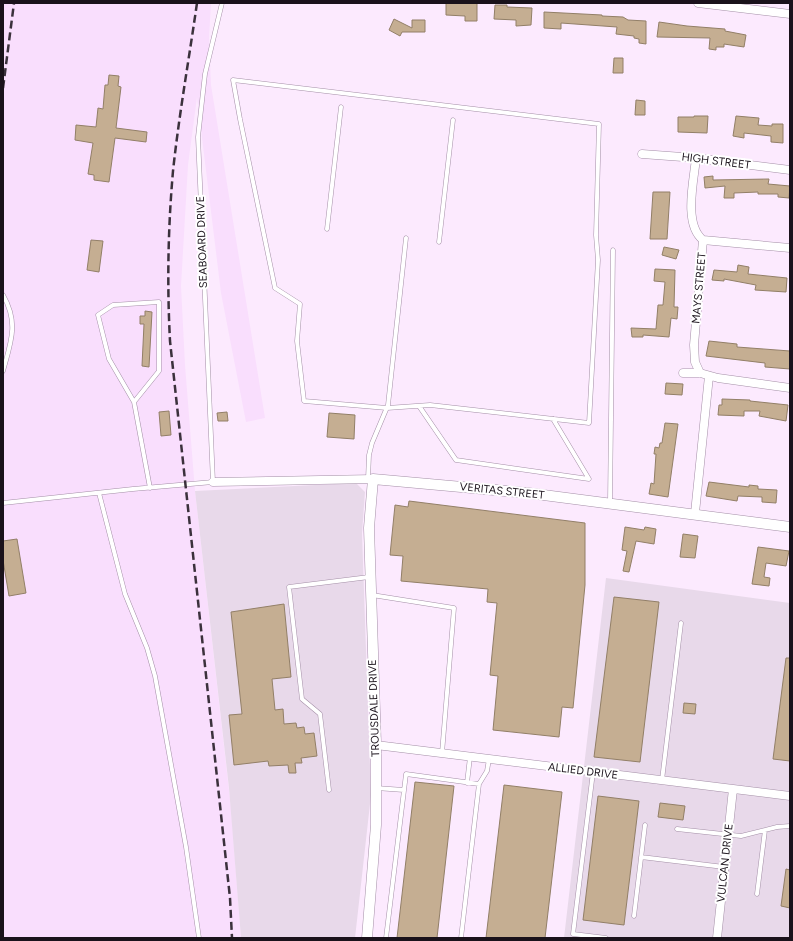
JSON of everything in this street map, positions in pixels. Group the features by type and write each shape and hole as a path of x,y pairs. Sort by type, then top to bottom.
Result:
{"street":[{"path":"698,3 790,14"},
{"name":"HIGH STREET","path":"642,154 696,158 790,170"},
{"name":"MAYS STREET","path":"696,158 691,212 696,232 703,240 694,345 696,365 700,373"},
{"path":"703,240 790,248"},
{"path":"683,373 700,373 709,376 790,388"},
{"path":"695,513 709,376"},
{"name":"VERITAS STREET","path":"212,482 371,479 528,493 695,513 790,527"},
{"name":"TROUSDALE DRIVE","path":"367,938 376,841 376,745 369,528 371,479"},
{"name":"ALLIED DRIVE","path":"376,745 790,796"},
{"name":"VULCAN DRIVE","path":"717,938 733,789"}],"lane":[{"name":"SEABOARD DRIVE","path":"212,482 198,137 205,74 222,3"},
{"path":"233,80 599,124 596,235 598,260 589,422 437,406 387,408 304,401 297,341 300,304 275,288 233,80"},
{"path":"327,229 341,107"},
{"path":"440,242 453,120"},
{"path":"371,479 369,455 372,443 387,408 406,238"},
{"path":"610,503 613,250"},
{"path":"3,295 10,307 14,328 3,371"},
{"path":"134,402 159,371 159,302 113,305 98,315 109,359 134,402 150,488"},
{"path":"419,406 456,460 589,479 553,419"},
{"path":"3,503 212,482"},
{"path":"99,493 125,594 147,648 155,676 186,847 199,938"},
{"path":"328,790 320,714 302,699 289,587 370,577"},
{"path":"370,594 454,608 442,753"},
{"path":"662,780 681,623"},
{"path":"467,782 470,757"},
{"path":"461,938 479,784 487,771 489,759"},
{"path":"594,772 573,934 606,938"},
{"path":"386,938 406,774 479,784"},
{"path":"376,788 404,790"},
{"path":"634,916 645,825"},
{"path":"677,829 741,836 790,826"},
{"path":"757,894 765,830"},
{"path":"641,857 725,867"}],"shaded area":[{"path":"3,3 211,3 209,38 211,85 265,418 246,422 221,293 197,97 188,165 181,286 185,365 195,491 231,808 241,938 3,938"},
{"path":"356,483 365,492 362,533 371,795 355,938 241,938 229,788 195,491"},
{"path":"606,578 790,603 790,938 564,938"}],"building":[{"path":"446,3 477,3 477,21 465,21 465,16 446,15"},
{"path":"495,5 532,8 531,25 516,26 516,20 494,19"},
{"path":"544,12 602,15 623,17 628,20 646,21 646,44 639,43 639,39 634,38 634,36 616,34 617,27 561,23 561,29 544,28"},
{"path":"394,19 412,28 412,20 425,20 425,32 402,32 400,36 389,30"},
{"path":"659,22 725,29 725,31 746,35 744,47 724,44 724,47 716,47 716,50 709,49 710,38 657,37"},
{"path":"614,58 623,58 623,73 613,73"},
{"path":"109,75 119,76 118,86 121,87 116,128 147,132 146,142 115,138 109,182 94,180 94,175 88,174 93,143 75,140 76,125 96,127 98,108 103,109 105,85 108,85"},
{"path":"636,100 645,101 645,115 635,115"},
{"path":"708,116 707,133 678,132 678,117"},
{"path":"736,116 759,118 758,125 772,126 772,124 783,124 783,143 771,142 771,136 744,133 744,138 733,136"},
{"path":"713,176 713,180 769,179 768,184 790,186 789,198 778,197 778,194 758,194 758,192 734,193 734,198 724,198 725,186 705,188 704,177"},
{"path":"653,192 670,192 667,239 650,239"},
{"path":"91,240 103,241 99,272 87,270"},
{"path":"664,247 679,250 676,259 662,255"},
{"path":"738,265 749,267 748,274 787,278 786,292 755,290 756,285 724,279 724,281 712,280 714,270 737,272"},
{"path":"655,269 675,270 674,307 678,307 677,319 671,318 669,337 643,335 643,337 632,337 631,328 656,329 658,305 663,305 665,282 654,281"},
{"path":"145,311 152,312 149,367 142,366 144,324 140,324 140,316 145,316"},
{"path":"709,341 737,344 737,347 790,351 790,369 765,367 765,363 706,356"},
{"path":"666,383 683,384 682,395 665,394"},
{"path":"722,399 750,400 788,405 786,421 759,416 760,411 744,411 744,416 718,415 719,405 722,405"},
{"path":"169,411 171,435 161,436 159,412"},
{"path":"227,412 228,421 218,421 217,413"},
{"path":"329,413 355,415 354,439 327,437"},
{"path":"665,423 678,424 668,497 649,494 651,483 654,484 655,447 659,448 660,443 662,443"},
{"path":"709,482 749,487 749,485 758,486 758,489 777,490 776,503 762,502 762,497 738,496 737,501 706,496"},
{"path":"409,501 585,523 585,585 573,708 562,707 559,737 493,730 498,676 490,675 497,603 487,602 488,589 401,581 403,556 390,555 395,505 408,507"},
{"path":"625,527 644,530 645,527 656,529 654,544 636,541 629,572 623,571 627,551 622,550"},
{"path":"683,534 698,536 695,558 680,557"},
{"path":"17,539 26,593 9,596 3,560 3,541"},
{"path":"758,547 789,551 786,566 766,563 764,577 770,578 769,586 752,584"},
{"path":"614,597 659,602 640,762 594,757"},
{"path":"284,604 291,677 272,679 275,710 283,709 284,724 296,723 297,728 304,727 305,734 314,733 317,756 301,758 302,763 295,763 296,773 289,773 288,765 269,766 268,761 234,765 229,715 242,714 231,612"},
{"path":"786,658 790,658 790,761 773,759"},
{"path":"684,703 696,704 695,714 683,713"},
{"path":"415,782 454,786 437,938 397,938"},
{"path":"504,785 562,792 545,938 486,938"},
{"path":"598,796 639,801 624,925 583,920"},
{"path":"660,803 685,806 683,820 658,817"},
{"path":"786,869 790,870 790,908 781,906"}],"railway":[{"path":"3,88 14,3"},
{"path":"197,3 173,171 168,256 169,320 170,341 230,898 232,938"}]}
